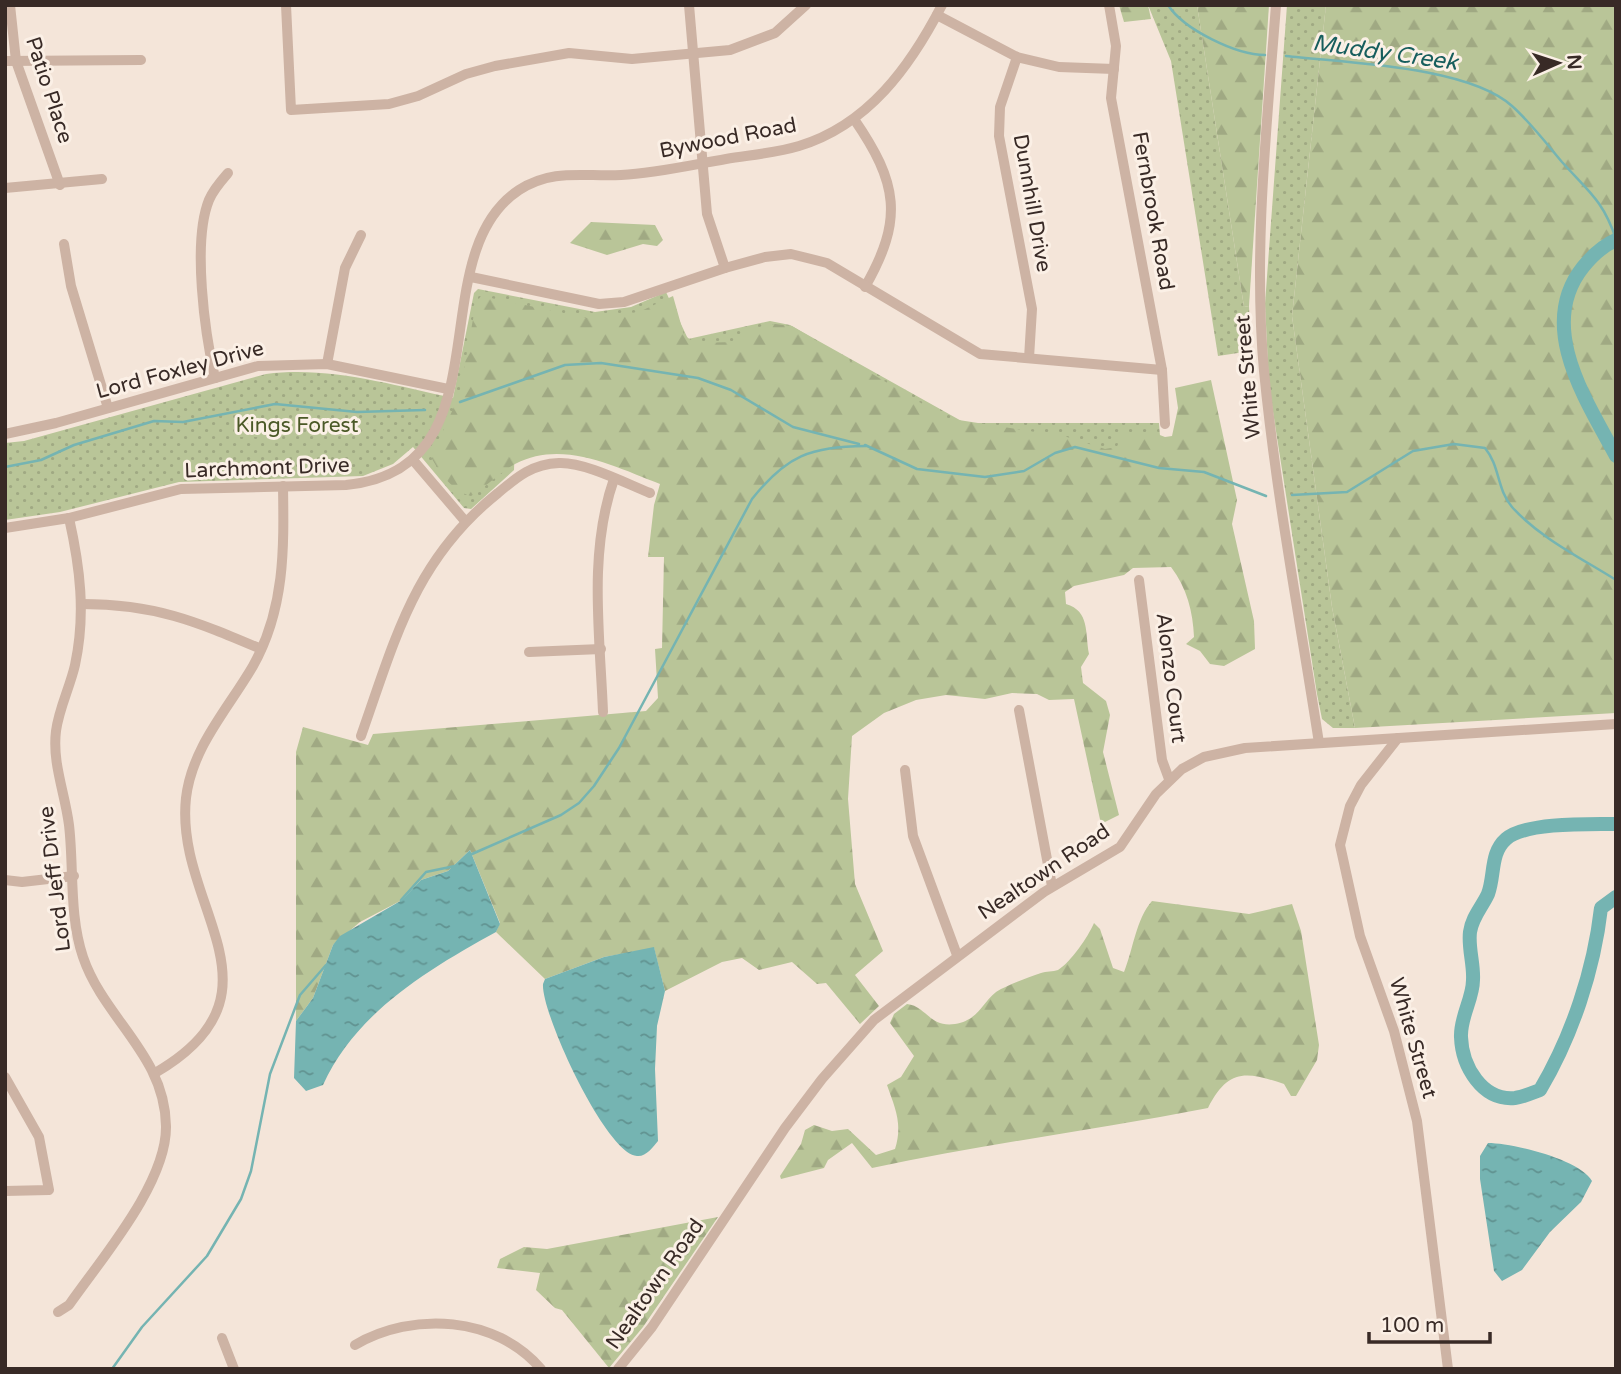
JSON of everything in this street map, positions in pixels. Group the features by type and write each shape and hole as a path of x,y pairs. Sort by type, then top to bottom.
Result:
{"street":[{"name":"Patio Place","path":"10,5 10,61 60,184"},
{"path":"286,5 292,110 389,104 418,96 466,74 495,65 569,53 632,59 694,55 752,44 775,33 806,5"},
{"path":"689,5 707,214 725,268"},
{"name":"Fernbrook Road","path":"1109,5 1116,46 1111,98 1162,370 1165,424"},
{"name":"White Street","path":"1276,5 1261,256 1264,369 1319,743"},
{"path":"939,10 1017,57 1059,67 1114,69"},
{"name":"Bywood Road","path":"585,173 619,175 702,163 798,146 829,134 885,93 918,49 939,10"},
{"name":"Dunnhill Drive","path":"1017,57 1000,107 999,136 1032,309 1029,358"},
{"path":"10,61 141,60"},
{"path":"854,118 881,163 890,192 890,235 884,255 865,288"},
{"name":"Larchmont Drive","path":"5,528 69,518 181,489 373,482 413,460 436,430 449,389 482,233 496,211 518,190 542,178 566,172 585,173"},
{"path":"215,378 205,336 204,224 209,200 228,173"},
{"path":"5,188 102,179"},
{"path":"327,364 345,268 361,235"},
{"path":"64,244 71,286 108,408"},
{"path":"471,277 600,304 624,302 725,268 765,257 791,254 827,263 980,354 1162,370"},
{"name":"Lord Foxley Drive","path":"5,434 258,366 327,364 449,389"},
{"path":"413,460 465,521"},
{"path":"361,736 417,587 435,557 465,521 526,470 544,464 577,466 650,493"},
{"path":"603,712 598,546 602,518 614,479"},
{"path":"156,1073 175,1061 201,1037 211,1022 223,986 224,967 218,938 191,866 186,799 192,767 203,744 261,649 275,615 282,576 283,486"},
{"name":"Lord Jeff Drive","path":"58,1311 69,1306 145,1194 156,1172 164,1146 166,1126 156,1073 92,976 83,956 69,822 55,759 62,703 75,668 82,604 69,518"},
{"name":"Alonzo Court","path":"1139,580 1162,760 1169,779"},
{"path":"82,604 122,604 154,609 261,649"},
{"path":"529,652 601,649"},
{"path":"1019,710 1052,886"},
{"name":"Nealtown Road","path":"618,1369 652,1327 785,1128 822,1079 874,1020 1052,886 1120,847 1169,779 1192,762 1245,748 1616,724"},
{"name":"White Street","path":"1398,738 1361,785 1350,806 1340,845 1360,936 1394,1031 1417,1121 1448,1369"},
{"path":"905,770 913,836 957,955"},
{"path":"5,880 22,882 74,876"},
{"path":"5,1077 39,1137 49,1190 5,1191"},
{"path":"355,1345 393,1329 434,1324 461,1325 481,1329 508,1342 532,1358 541,1369"},
{"path":"222,1338 234,1369"}],"green space":[{"path":"1119,5 1148,5 1151,19 1124,22"},
{"path":"1148,5 1197,5 1244,307 1249,306 1251,351 1218,356 1171,61"},
{"path":"1197,5 1269,5 1249,306 1244,307"},
{"path":"1287,5 1326,5 1292,316 1332,607 1355,728 1333,728 1322,719 1269,386 1265,304"},
{"path":"1326,5 1616,5 1616,713 1355,728 1332,607 1292,316"},
{"path":"591,222 655,225 663,240 657,246 643,244 607,255 570,243"},
{"name":"Kings Forest","path":"478,289 595,312 631,307 666,292 688,339 770,321 790,325 965,423 1159,423 1161,449 917,469 517,382 514,470 471,509 464,508 413,447 393,464 363,476 179,482 60,512 5,520 5,443 24,441 266,374 290,372 337,375 453,398 474,293"},
{"path":"481,296 588,318 639,312 673,296 684,335 695,343 734,342 743,330 775,324 792,326 946,418 1067,437 1105,449 1117,447 1121,435 1152,432 1165,437 1172,436 1178,408 1175,388 1211,380 1237,500 1232,524 1254,621 1255,649 1224,666 1210,664 1200,651 1186,644 1194,637 1191,609 1181,583 1171,567 1133,568 1124,575 1074,586 1065,592 1066,604 1079,612 1085,624 1089,654 1081,667 1083,683 1106,701 1110,715 1103,752 1119,815 1101,824 1074,699 1049,700 1037,694 1012,693 985,699 946,695 916,700 884,713 852,736 848,799 855,884 883,951 855,975 879,1006 860,1024 826,983 817,984 792,962 759,970 742,958 722,962 665,991 654,948 604,957 545,979 496,932 500,923 470,850 448,871 421,880 402,900 360,922 333,945 313,998 296,1021 296,752 303,727 368,745 373,734 646,711 658,698 655,649 662,648 664,557 648,557 654,505 660,484 589,458 552,454 515,464 471,496 453,486 442,475 431,457 459,396 476,303"},
{"path":"234,422 268,422 268,437 234,437"},
{"path":"1152,901 1249,914 1292,904 1301,931 1319,1045 1317,1060 1296,1096 1291,1096 1284,1084 1258,1077 1239,1076 1223,1086 1208,1108 872,1168 852,1143 828,1160 824,1168 781,1179 780,1176 801,1144 805,1130 814,1125 832,1131 848,1129 876,1155 895,1149 898,1124 887,1085 901,1077 914,1056 890,1023 894,1014 907,1004 940,1023 964,1022 1001,989 1041,973 1058,970 1079,949 1094,923 1100,929 1113,968 1124,972 1138,926"},
{"path":"718,1217 643,1327 609,1368 562,1310 555,1308 536,1290 540,1273 497,1268 500,1259 524,1247 547,1249"}],"water":[{"path":"470,850 500,924 496,932 445,961 397,995 355,1036 337,1059 323,1085 306,1091 294,1078 296,1021 313,998 333,945 340,936 402,900 421,880 448,871"},
{"path":"654,947 665,991 657,1026 655,1069 658,1141 652,1149 637,1156 624,1149 593,1108 552,1023 543,984 545,979 604,957"},
{"path":"1488,1143 1528,1149 1560,1159 1585,1173 1592,1181 1581,1202 1550,1232 1522,1270 1502,1281 1494,1271 1480,1179 1480,1156"}],"waterway":[{"name":"Muddy Creek","path":"1168,5 1198,32 1240,51 1265,55"},
{"name":"Muddy Creek","path":"1286,56 1372,64 1437,74 1492,93 1512,106 1525,119 1594,197 1606,215 1616,239"},
{"path":"1616,240 1606,245 1583,267 1570,290 1564,314 1565,338 1571,363 1580,387 1616,456"},
{"path":"460,402 565,365 601,363 698,378 731,390 793,427 859,444"},
{"path":"5,467 41,460 74,445 154,421 183,422 275,404 357,412 425,410"},
{"path":"1292,495 1347,492 1413,451 1454,444 1485,448 1512,507 1548,538 1616,580"},
{"path":"865,445 917,469 985,477 1024,471 1055,453 1075,447 1159,468 1204,472 1266,496"},
{"path":"472,854 561,815 579,803 594,786 619,748 752,499 765,484 777,472 801,456 829,449 866,446"},
{"path":"1616,824 1558,825 1528,829 1506,839 1497,851 1488,894 1470,932 1472,987 1462,1022 1461,1037 1470,1070 1476,1080 1493,1094 1515,1098 1540,1090 1562,1048 1580,1002 1593,955 1601,908 1616,897"},
{"path":"401,900 426,872 455,866"},
{"path":"112,1369 142,1327 207,1256 241,1199 251,1171 270,1074 300,995 326,965"}]}
